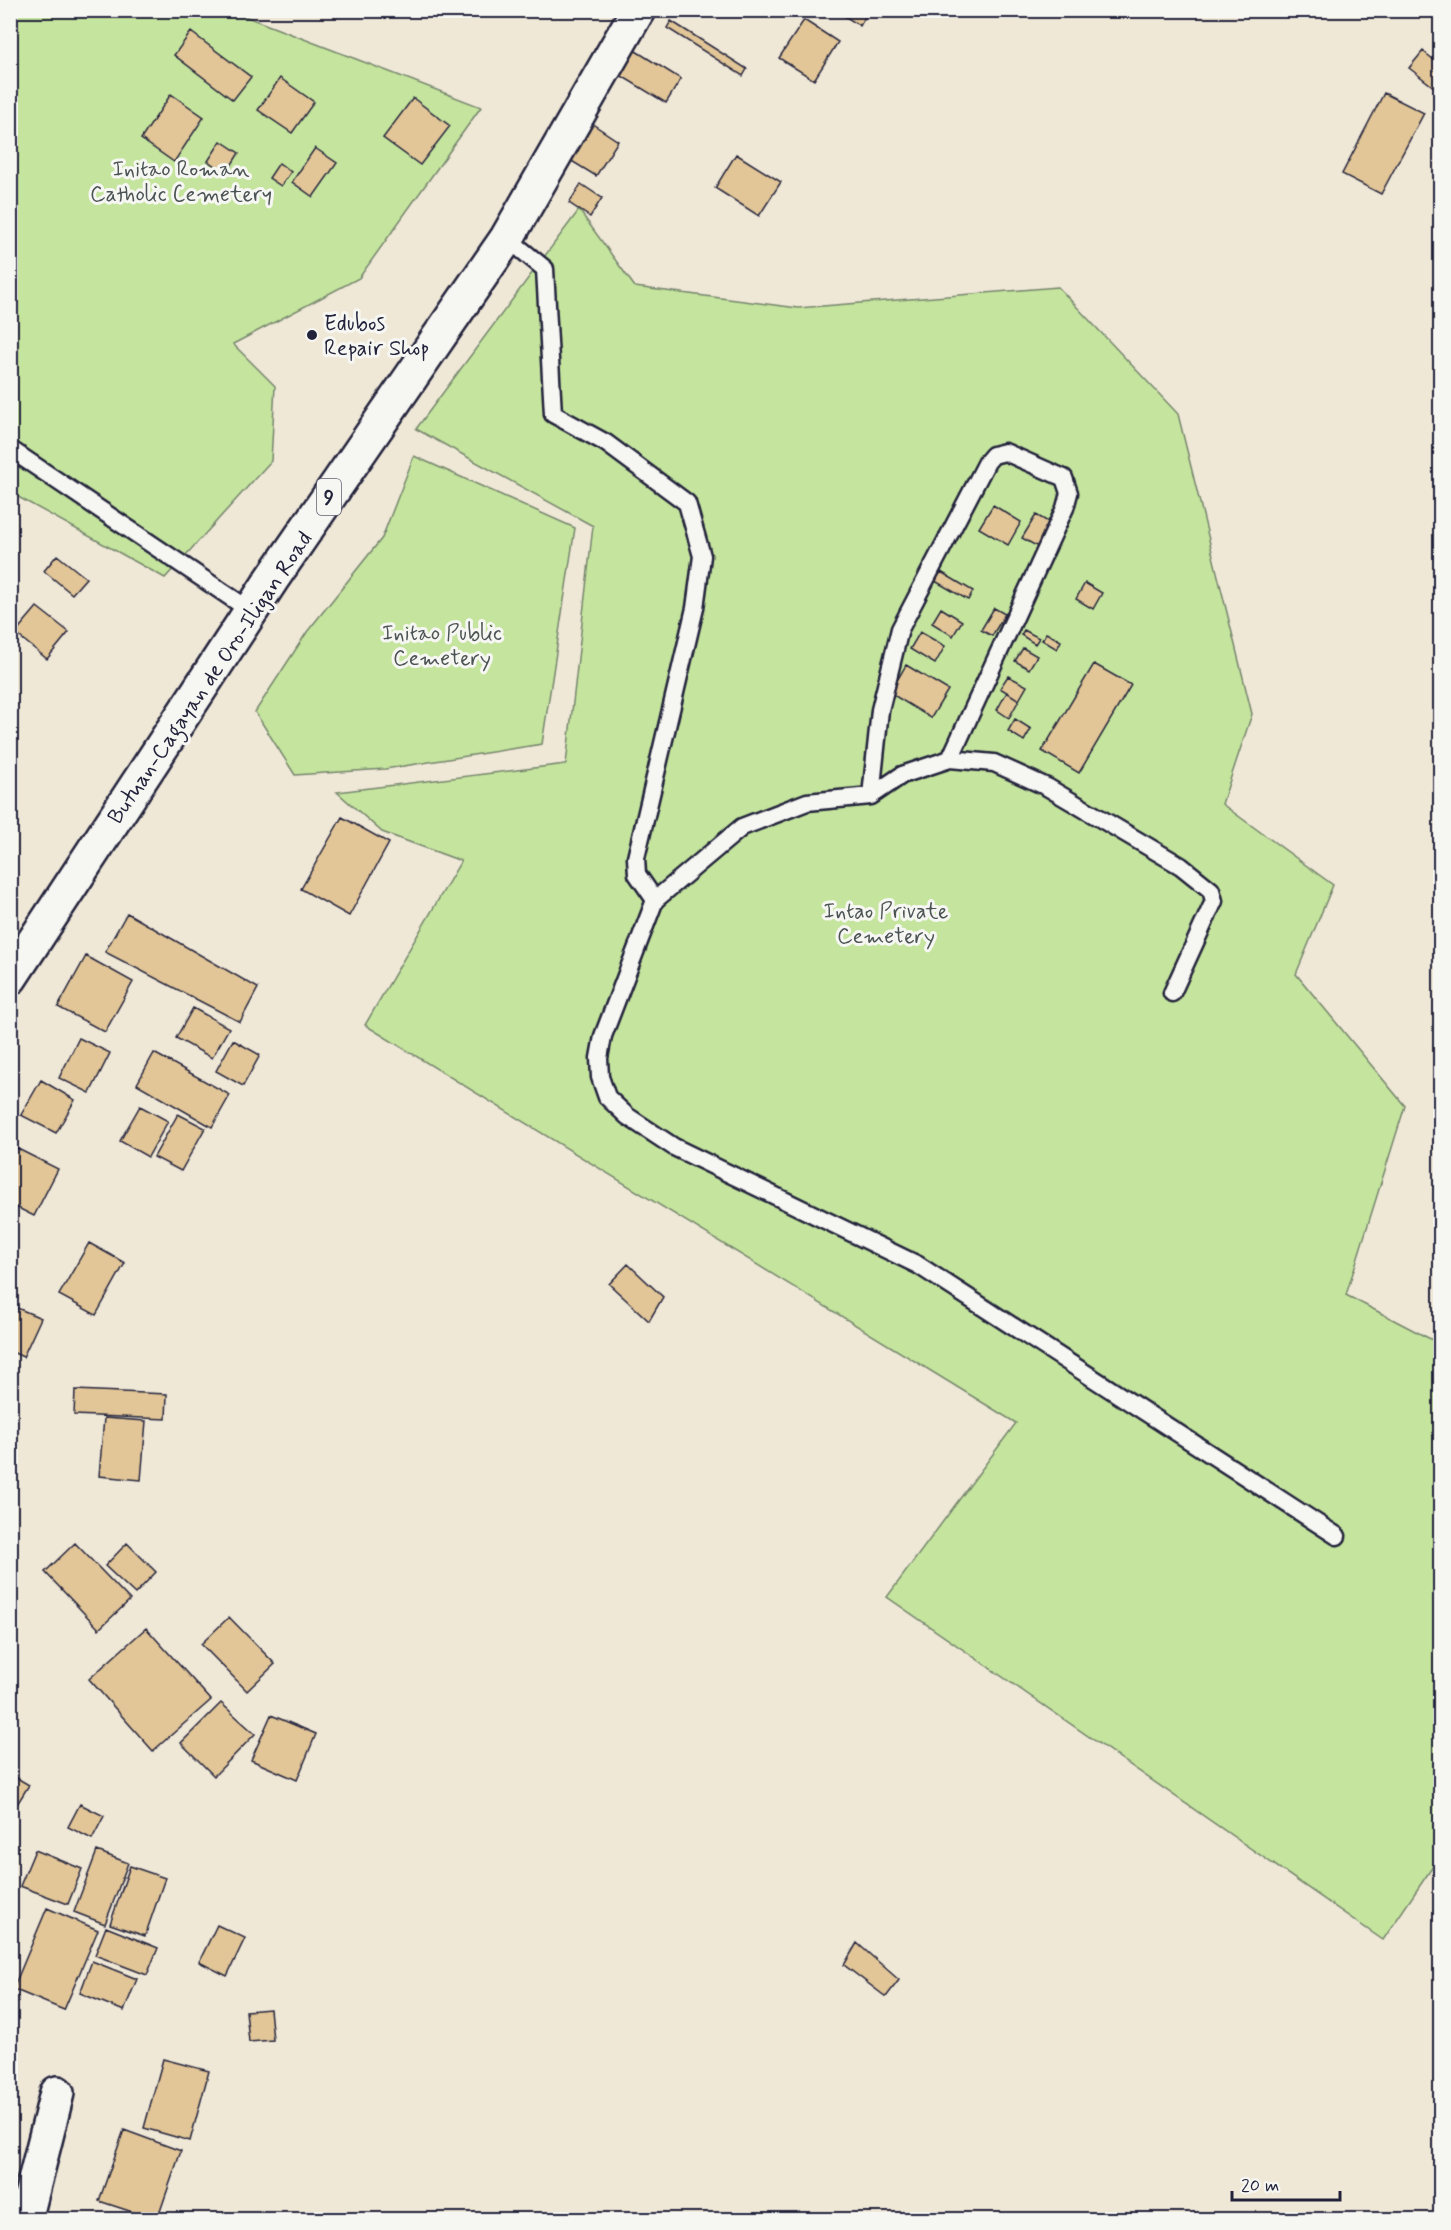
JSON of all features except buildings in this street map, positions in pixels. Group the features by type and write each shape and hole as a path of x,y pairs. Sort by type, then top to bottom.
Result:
{"main road":[{"name":"Butuan-Cagayan de Oro-Iligan Road","path":"10,978 251,611 507,238 638,10"},
{"path":"25,2220 57,2093"}],"lane":[{"path":"507,238 545,269 553,414 606,443 687,503 702,556 695,608 636,858 638,874 655,900"},
{"path":"10,449 251,611"},
{"path":"871,796 880,710 900,629 987,462 993,455 1005,452 1064,478 1069,492 1056,529 950,759"},
{"path":"1172,993 1214,901 1211,890 1182,866 1047,787 994,763 950,759 902,775 871,796 807,802 742,827 655,900 603,1036 599,1058 600,1077 607,1097 627,1116 674,1147 918,1265 1337,1536"}],"green space":[{"name":"Initao Roman Catholic Cemetery","path":"11,11 231,11 481,107 359,278 233,344 275,386 271,461 165,578 11,493"},
{"name":"Intao Private Cemetery","path":"579,210 635,287 798,308 1058,287 1178,414 1252,714 1222,804 1333,885 1296,974 1405,1106 1346,1295 1440,1344 1440,1856 1383,1940 887,1597 1016,1423 365,1025 461,861 382,832 337,792 566,764 593,526 416,429"},
{"name":"Initao Public Cemetery","path":"414,456 575,528 542,744 385,769 295,775 255,712 307,632 382,538"}],"place":[{"name":"Edubos Repair Shop","path":"312,335"}]}
